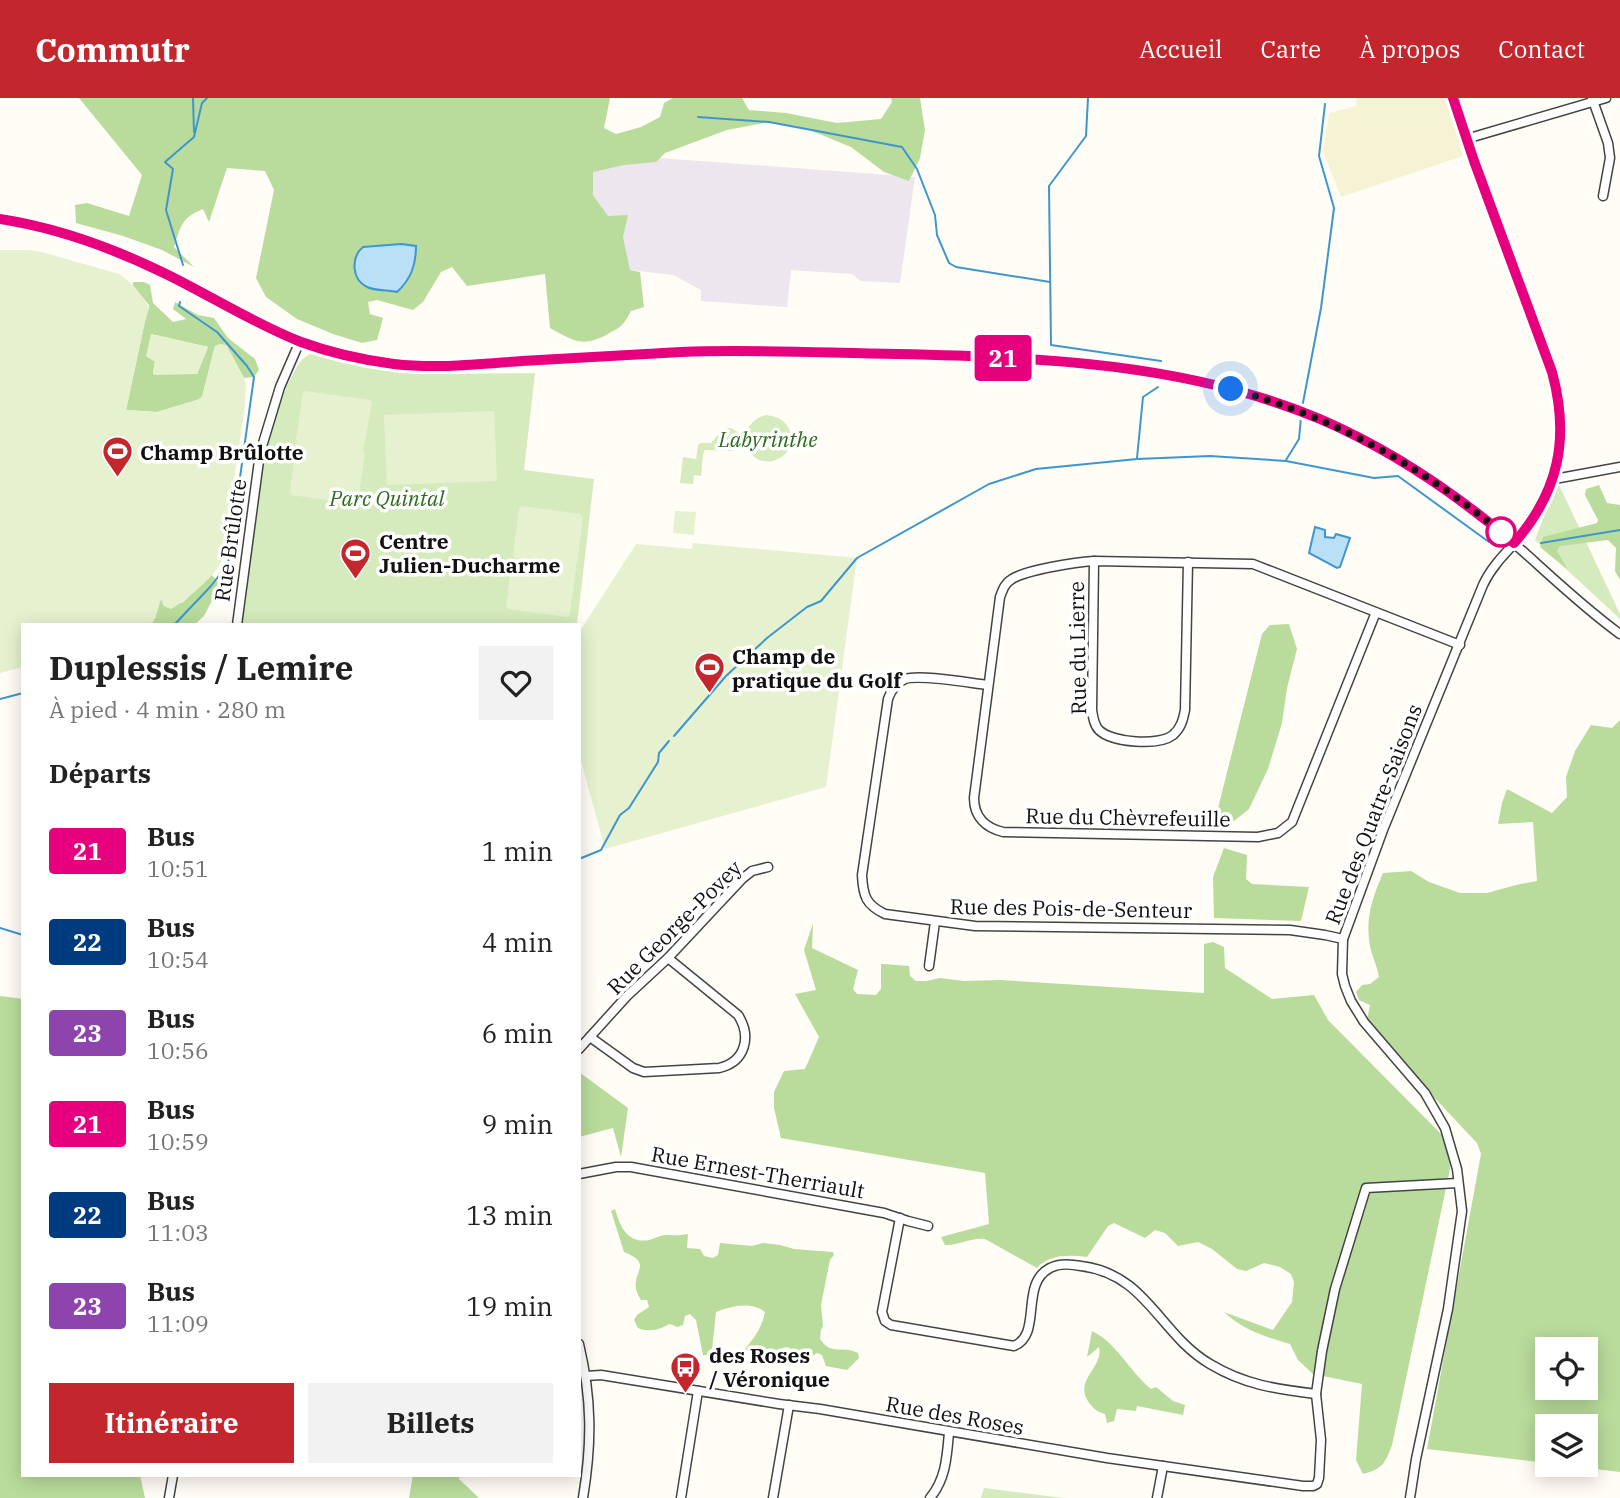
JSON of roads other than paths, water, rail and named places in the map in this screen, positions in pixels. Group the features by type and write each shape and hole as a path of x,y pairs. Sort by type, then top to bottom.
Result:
{"street":[{"name":"Rue des Quatre-Saisons","path":"1410,1498 1448,1309 1462,1211 1457,1169 1445,1128 1424,1093 1364,1023 1351,1001 1342,974 1343,939 1383,830 1488,575 1539,511 1554,478 1561,437 1557,392 1539,335 1453,98"},
{"path":"1466,139 1606,98"},
{"path":"1592,100 1608,143 1610,158 1603,196"},
{"path":"0,219 58,231 120,253 300,341 334,352 400,365 460,365 745,351 919,355 1028,359 1144,372 1217,385 1281,404 1331,424 1392,455 1459,498 1620,634"},
{"name":"Rue Brûlotte","path":"237,623 265,431 300,341"},
{"path":"1554,478 1620,467"},
{"path":"1094,561 1245,563 1261,566 1460,645"},
{"name":"Rue du Lierre","path":"1094,561 1091,710 1094,720 1097,728 1110,738 1150,741 1166,739 1179,729 1183,721 1188,562"},
{"name":"Rue du Chèvrefeuille","path":"1094,561 1021,574 1007,582 1000,597 974,804 978,817 990,828 1003,832 1039,834 1278,833 1292,822 1376,612"},
{"name":"Rue des Pois-de-Senteur","path":"988,685 915,677 898,683 891,690 862,875 863,892 876,910 935,922 975,926 1290,930 1343,939"},
{"name":"Rue George-Povey","path":"581,1047 639,983 668,958 742,879 752,871 768,867"},
{"path":"929,966 935,922"},
{"path":"590,1037 633,1068 644,1072 719,1068 736,1061 745,1044 745,1029 738,1016 668,958"},
{"name":"Rue Ernest-Therriault","path":"581,1174 631,1167 884,1213 929,1226"},
{"path":"900,1218 882,1312 885,1321 891,1325 1014,1346 1022,1341 1028,1330 1034,1289 1042,1273 1055,1266 1087,1266 1111,1273 1129,1284 1192,1351 1232,1376 1254,1384 1317,1394 1322,1351 1335,1289 1366,1188 1458,1182"},
{"path":"581,1353 586,1376 590,1431 583,1498"},
{"name":"Rue des Roses","path":"586,1376 601,1375 1163,1466 1303,1486 1317,1483 1320,1466 1317,1394"},
{"path":"681,1498 698,1391"},
{"path":"775,1498 789,1405"},
{"path":"930,1498 943,1477 949,1432"},
{"path":"1157,1498 1163,1466"},
{"path":"169,1498 173,1477"}],"water":[{"path":"401,244 416,246 416,253 409,277 397,292 367,287 358,279 354,268 356,256 363,247"},
{"path":"1315,527 1325,530 1325,537 1334,538 1336,534 1350,538 1340,567 1337,568 1309,553"}],"waterway":[{"path":"193,98 194,132"},
{"path":"183,265 166,210 173,169 165,162 194,137 202,103 207,98"},
{"path":"1088,98 1086,136 1049,186 1051,345 1161,361"},
{"path":"1302,408 1321,308 1334,208 1319,156 1325,104"},
{"path":"698,117 769,122 902,147 917,169 935,215 937,235 949,263 956,267 1050,282"},
{"path":"176,623 228,564 254,377 217,332 179,306 180,302"},
{"path":"1137,458 1143,397 1158,387"},
{"path":"1286,460 1299,439 1301,417"},
{"path":"674,736 726,676 767,638 807,607 821,601 857,558 989,484 1036,469 1137,459 1210,456 1286,461 1374,478 1398,476 1489,542"},
{"path":"1541,543 1620,530"},
{"path":"0,699 21,694"},
{"path":"581,858 601,850 620,815 629,808 658,762 659,753 669,741"},
{"path":"0,928 21,934"}],"place":[{"name":"Champ Brûlotte","path":"117,479"},
{"name":"Centre Julien-Ducharme","path":"356,580"},
{"name":"Champ de pratique du Golf","path":"709,695"},
{"name":"des Roses / Véronique","path":"686,1394"}],"park label":[{"name":"Labyrinthe","path":"768,439"},
{"name":"Parc Quintal","path":"387,498"}]}
